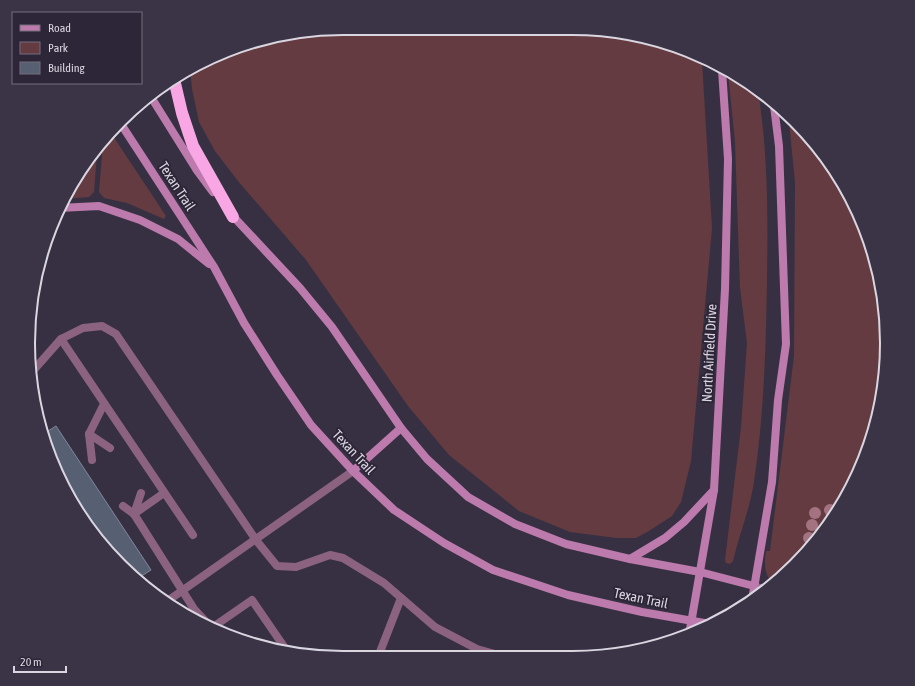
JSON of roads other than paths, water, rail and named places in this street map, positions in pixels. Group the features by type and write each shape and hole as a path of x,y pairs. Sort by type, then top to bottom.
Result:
{"highway":[{"path":"175,85 182,113 193,146 233,217"}],"main road":[{"name":"North Airfield Drive","path":"691,628 714,490 725,289 728,159 722,74"},
{"name":"Texan Trail","path":"153,101 196,169 233,217 300,288 332,326 401,428 427,459 468,497 515,524 566,544 630,559 700,572 754,586"},
{"path":"753,591 772,482 778,400 786,344 779,154 774,111"},
{"name":"Texan Trail","path":"124,127 214,267 244,323 281,382 311,425 353,471 394,510 444,543 493,570 568,595 642,612 700,623"},
{"path":"67,208 99,206 140,220 178,239 214,267"},
{"path":"353,471 401,428"},
{"path":"630,559 665,538 684,522 714,490"}],"lane":[{"path":"36,367 61,340 83,328 102,326 116,334 256,540 278,566 296,567 330,555 344,558 384,583 435,627 477,649 484,651"},
{"path":"61,340 193,535"},
{"path":"92,460 89,434 104,404"},
{"path":"89,434 110,448"},
{"path":"171,599 353,471"},
{"path":"134,514 140,493"},
{"path":"134,514 164,493"},
{"path":"122,506 134,514 194,609 200,616"},
{"path":"754,586 758,587"},
{"path":"380,651 401,598"},
{"path":"217,624 252,600 282,645"}]}
